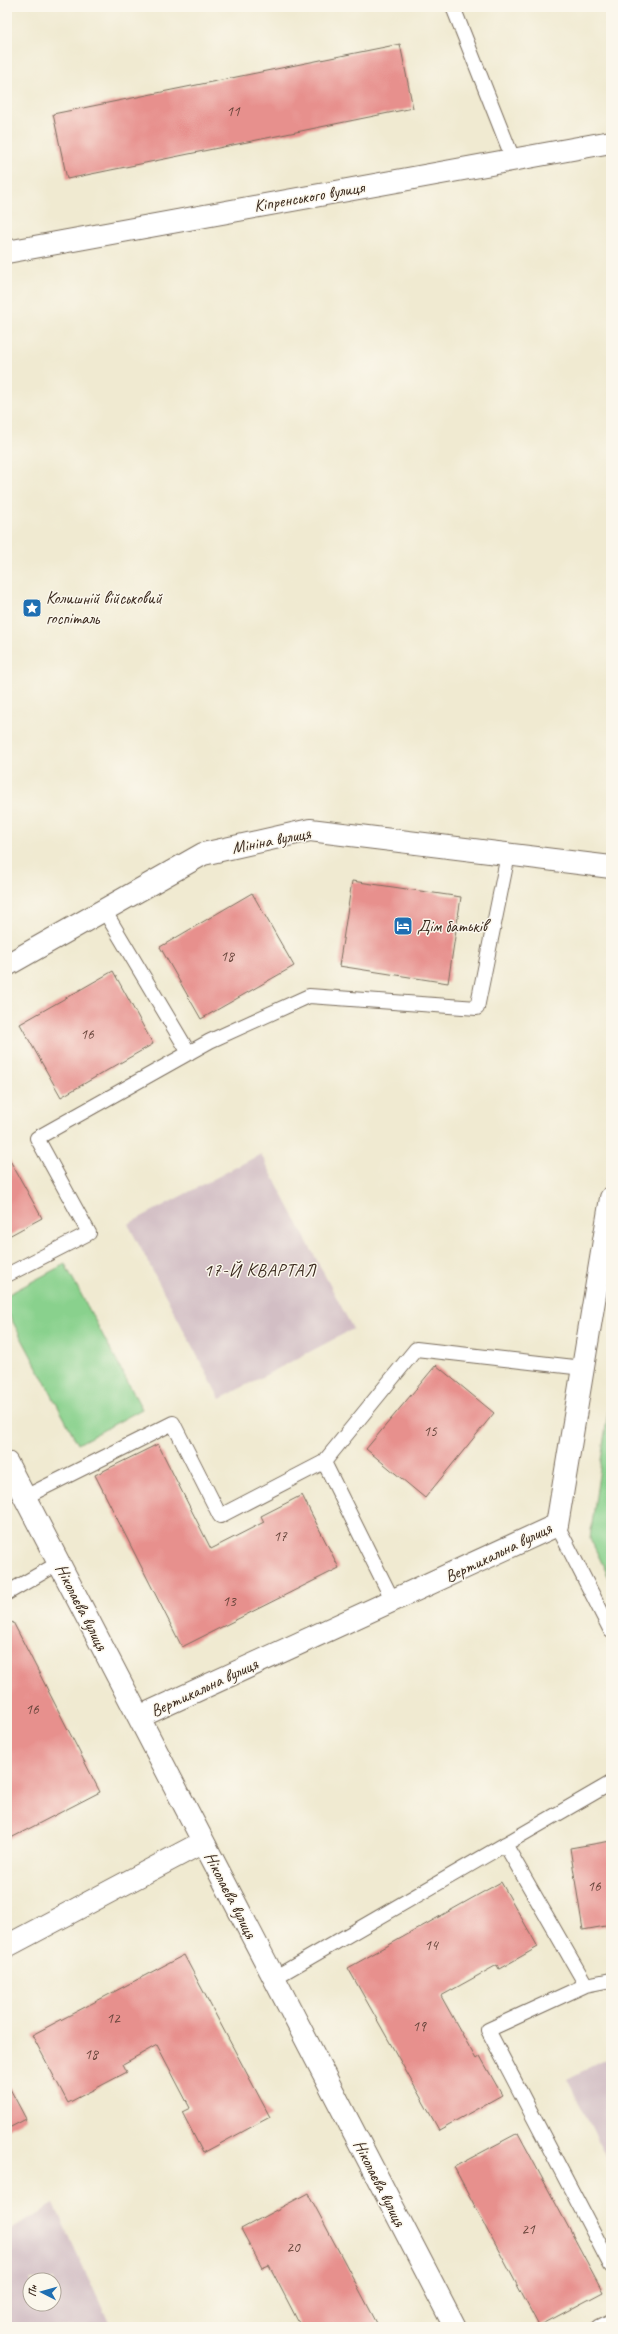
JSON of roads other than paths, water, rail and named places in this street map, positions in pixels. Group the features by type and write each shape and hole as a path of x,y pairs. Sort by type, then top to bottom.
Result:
{"street":[{"name":"Кіпренського вулиця","path":"7,252 611,142"},
{"name":"Мініна вулиця","path":"7,965 203,854 310,830 611,867"},
{"name":"Вертикальна вулиця","path":"139,1718 557,1525 611,1198"},
{"name":"Ніколаєва вулиця","path":"7,1463 455,2327"},
{"path":"7,1946 203,1842"}],"lane":[{"path":"453,7 513,159"},
{"path":"7,1275 90,1233 37,1138 210,1041 310,996 477,1008 508,854"},
{"path":"104,910 189,1053"},
{"path":"25,1497 173,1423 220,1516 324,1462 416,1349 583,1368"},
{"path":"324,1462 393,1601"},
{"path":"557,1525 611,1631"},
{"path":"7,1594 59,1563"},
{"path":"274,1978 611,1783"},
{"path":"505,1844 586,1986"},
{"path":"611,1980 586,1986 488,2030 611,2266"},
{"path":"600,2327 611,2321"}],"place":[{"name":"Колишній військовий госпіталь","path":"32,608"},
{"name":"Дім батьків","path":"403,926"}],"district":[{"name":"17-Й КВАРТАЛ","path":"260,1270"}]}
